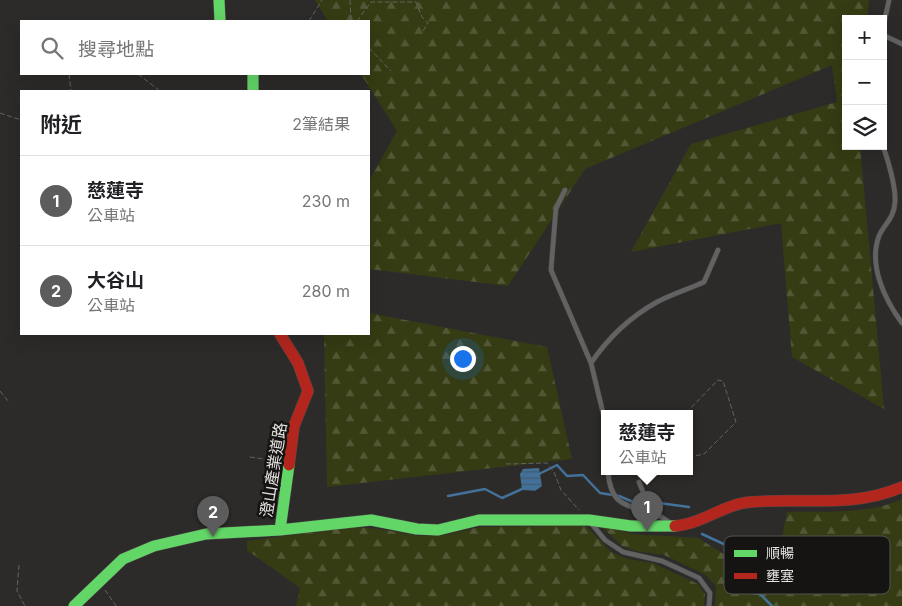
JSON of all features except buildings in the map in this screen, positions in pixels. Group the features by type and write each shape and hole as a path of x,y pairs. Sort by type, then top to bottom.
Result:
{"street":[{"path":"219,0 220,20"},
{"path":"253,75 253,90"},
{"name":"澄山產業道路","path":"280,530 294,426 308,390 298,363 281,335"},
{"path":"74,606 99,580 123,560 169,542 206,534 280,530 371,520 418,529 438,530 479,520 589,520 631,526 674,526 688,525 734,506 751,502 854,500 877,497 902,487"}],"lane":[{"path":"886,15 889,0"},
{"path":"887,37 902,44"},
{"path":"885,150 888,158 896,201 893,215 879,235 876,263 886,297 902,323"},
{"path":"566,190 556,208 551,270 592,363 602,410"},
{"path":"592,363 604,344 631,319 658,302 704,282 718,250"},
{"path":"608,475 610,489 616,500 622,505 659,515 674,526"},
{"path":"639,482 651,512"},
{"path":"589,520 605,540 623,552 662,561 699,578 710,593 709,606"}],"path":[{"path":"310,20 322,0"},
{"path":"350,0 351,20"},
{"path":"357,20 371,2 416,2 422,17 428,24 423,31"},
{"path":"370,49 391,71"},
{"path":"69,75 71,90"},
{"path":"139,75 159,90"},
{"path":"0,113 20,120"},
{"path":"689,410 718,380 723,381 736,422 704,454 693,456"},
{"path":"0,391 9,402"},
{"path":"250,457 289,462"},
{"path":"506,464 547,463 554,472 561,490 589,520"},
{"path":"19,564 17,591 26,606"},
{"path":"99,580 116,606"}],"green space":[{"path":"315,0 869,0 867,15 842,15 842,150 860,150 884,409 792,357 781,223 631,252 691,144 837,102 832,65 585,169 508,286 370,269 370,179 397,131 362,75 370,75 370,20 327,20"},
{"path":"370,313 547,347 572,459 327,487 324,335 370,335"},
{"path":"902,499 902,606 715,606 716,586 706,575 664,555 636,551 622,546 602,527 633,534 698,538 724,554 724,594 890,594 890,536 782,536 787,512 860,510 889,504"},
{"path":"586,526 611,552 628,559 653,563 698,584 705,594 704,606 296,606 300,588 247,550 247,541 353,527 380,529 419,536 445,535 480,527"}],"water":[{"path":"539,468 542,486 535,491 522,490 520,474 523,469"}],"waterway":[{"path":"539,474 557,465 567,476 583,475 600,493 619,496 638,504"},
{"path":"448,496 485,489 502,498 524,488"},
{"path":"659,503 689,507"},
{"path":"702,534 724,544"},
{"path":"760,594 772,606"}],"traffic: fast":[{"path":"219,0 220,20"},
{"path":"253,75 253,90"},
{"path":"280,530 289,465"},
{"path":"74,606 123,559 154,546 206,534 280,530 371,520 417,529 438,530 479,520 589,520 631,526 675,526"}],"traffic: jam":[{"path":"281,335 298,363 308,391 294,426 289,465"},
{"path":"675,526 694,522 732,506 751,502 846,500 883,494 902,487"}],"place":[{"name":"慈蓮寺","path":"647,532"},
{"name":"大谷山","path":"213,537"}]}
